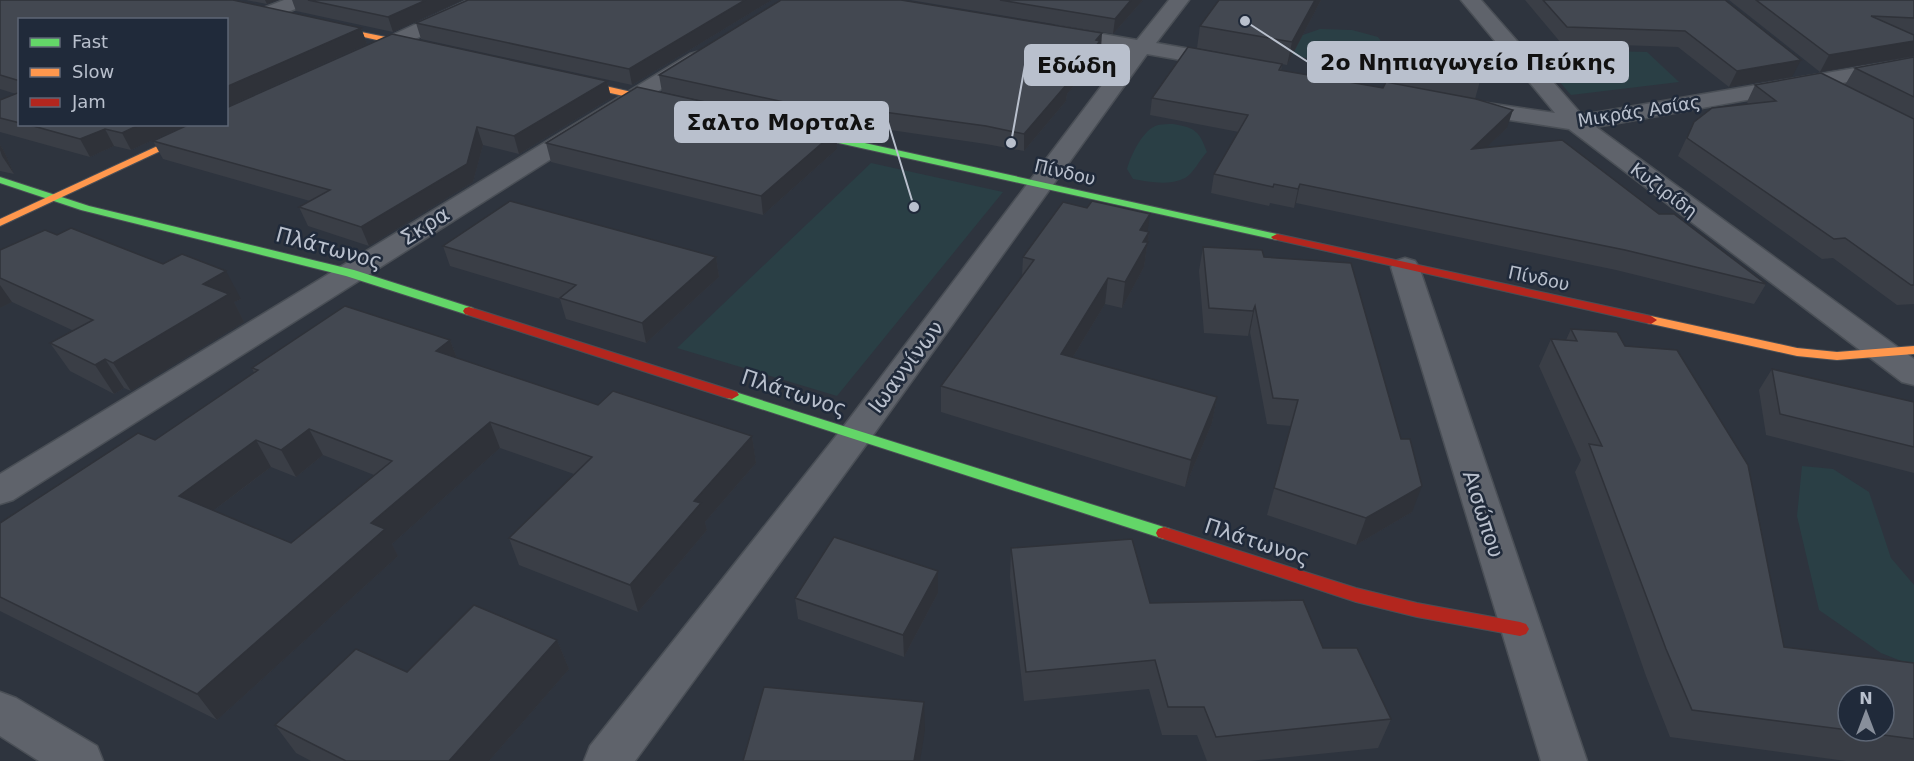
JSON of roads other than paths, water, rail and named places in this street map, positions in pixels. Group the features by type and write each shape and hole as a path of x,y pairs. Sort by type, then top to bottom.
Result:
{"street":[{"path":"262,12 300,0"},
{"path":"374,51 484,0"},
{"name":"Ιωαννίνων","path":"607,761 856,434 1142,46 1179,0"},
{"name":"Κυζιρίδη","path":"1472,0 1576,123 1881,353 1914,375"},
{"path":"262,12 438,51"},
{"path":"1037,29 1247,66"},
{"name":"Σκρα","path":"0,491 722,42"},
{"name":"Μικράς Ασίας","path":"1446,103 1576,123 1805,74 1914,64"},
{"path":"1805,74 1843,96"},
{"path":"547,76 682,106"},
{"path":"0,223 209,126"},
{"name":"Πίνδου","path":"774,126 1797,352 1837,356 1914,350"},
{"name":"Πλάτωνος","path":"0,180 84,207 350,273 1356,595 1418,610 1520,629"},
{"name":"Αισώπου","path":"1405,267 1564,761"},
{"path":"0,712 80,761"}],"place":[{"name":"2ο Νηπιαγωγείο Πεύκης","path":"1245,21"},
{"name":"Εδώδη","path":"1011,143"},
{"name":"Σαλτο Μορταλε","path":"914,207"}]}
